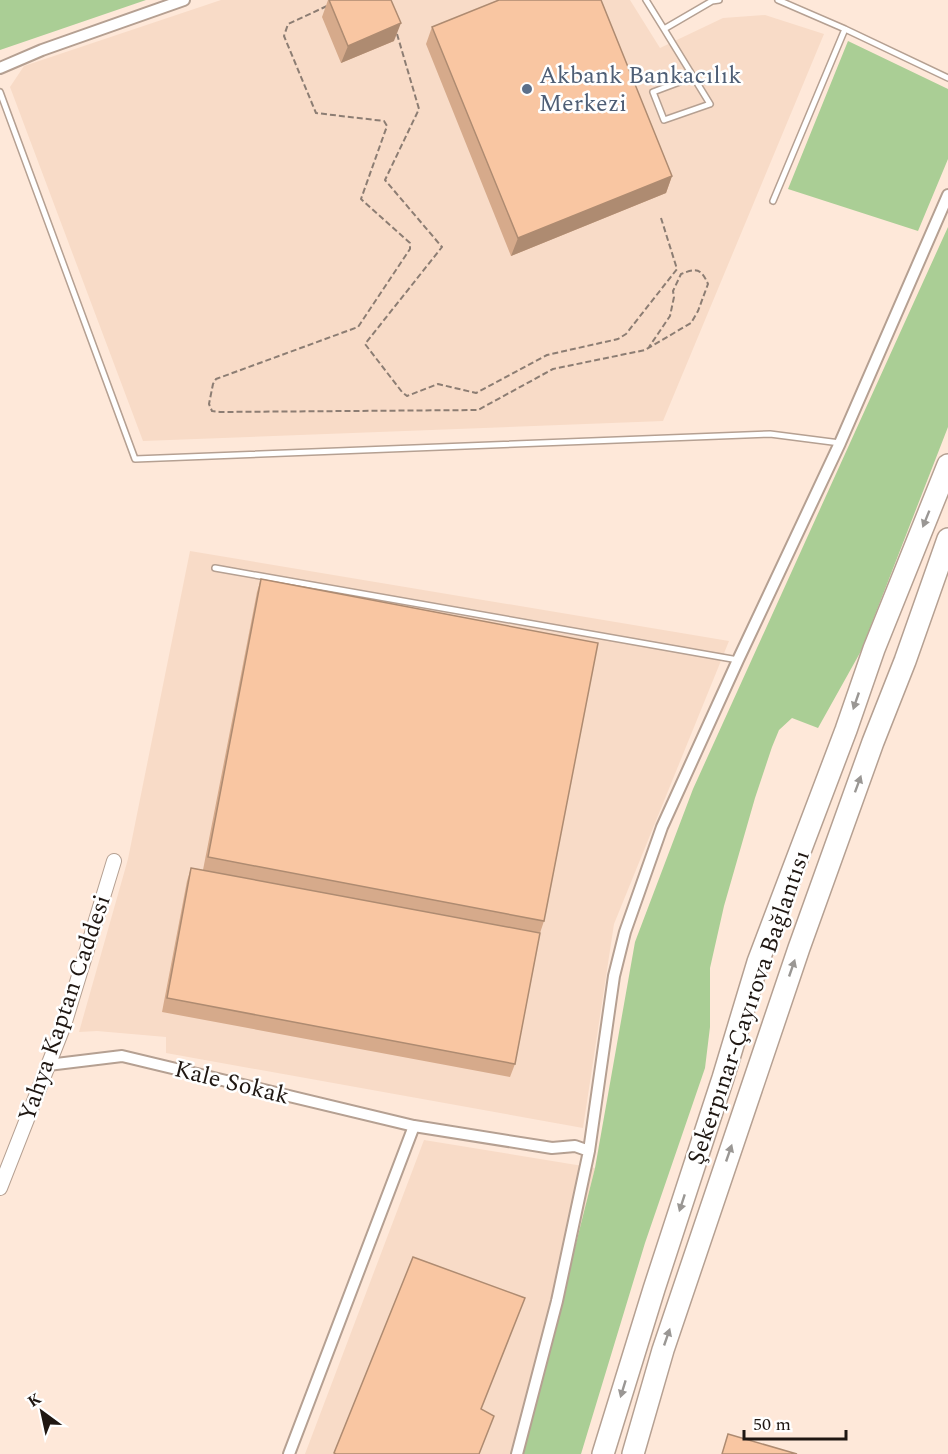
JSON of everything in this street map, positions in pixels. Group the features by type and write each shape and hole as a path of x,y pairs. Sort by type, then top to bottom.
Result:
{"highway":[{"name":"Şekerpınar-Çayırova Bağlantısı","path":"603,1454 758,962 846,730 874,649 948,465"},
{"name":"Şekerpınar-Çayırova Bağlantısı","path":"633,1454 663,1350 799,948 948,539"}],"street":[{"path":"0,68 42,50 184,0"},
{"path":"517,1454 557,1301 589,1151 614,976 625,932 662,827 840,443 948,195"},
{"name":"Yahya Kaptan Caddesi","path":"0,1188 64,1026 114,861"},
{"name":"Kale Sokak","path":"48,1065 122,1056 414,1126 552,1148 575,1146 589,1151"},
{"path":"289,1454 414,1126"}],"lane":[{"path":"646,0 710,104 664,120 653,92 693,77"},
{"path":"664,29 712,1 719,0"},
{"path":"778,0 948,78"},
{"path":"773,201 844,29"},
{"path":"0,92 135,459 770,434 840,443"},
{"path":"215,568 738,660"}],"path":[{"path":"330,5 288,24 284,36 316,113 384,121 387,126 361,199 410,243 410,249 358,327 216,379 209,404 212,411 478,410 554,369 645,351 670,316 673,291 681,274 690,270 704,274 708,284 692,322 649,347"},
{"path":"396,33 419,109 385,180 442,247 365,344 407,396 438,384 476,393 547,355 618,339 626,334 677,268 661,218"}],"shaded area":[{"path":"221,0 630,0 660,48 723,18 765,15 824,34 663,421 143,441 10,87 24,66"},
{"path":"190,551 729,641 614,924 583,1128 166,1053 166,1037 97,1031 79,1032 128,859"},
{"path":"424,1140 595,1168 523,1454 305,1454"}],"green space":[{"path":"0,0 146,0 0,50"},
{"path":"848,41 948,89 948,159 918,231 788,189"},
{"path":"948,227 948,427 861,651 818,728 792,718 779,730 772,747 724,906 710,968 710,1027 705,1068 645,1243 581,1454 523,1454 595,1168 635,942 693,789"}],"building":[{"path":"329,0 391,0 401,23 348,46"},
{"path":"499,0 601,0 672,176 518,238 432,27"},
{"path":"261,579 598,643 544,921 208,857"},
{"path":"191,868 540,933 515,1064 167,998"},
{"path":"413,1257 525,1298 481,1409 494,1416 479,1454 336,1454 334,1453"},
{"path":"728,1434 797,1454 722,1454"}],"place":[{"name":"Akbank Bankacılık Merkezi","path":"527,89"}]}
